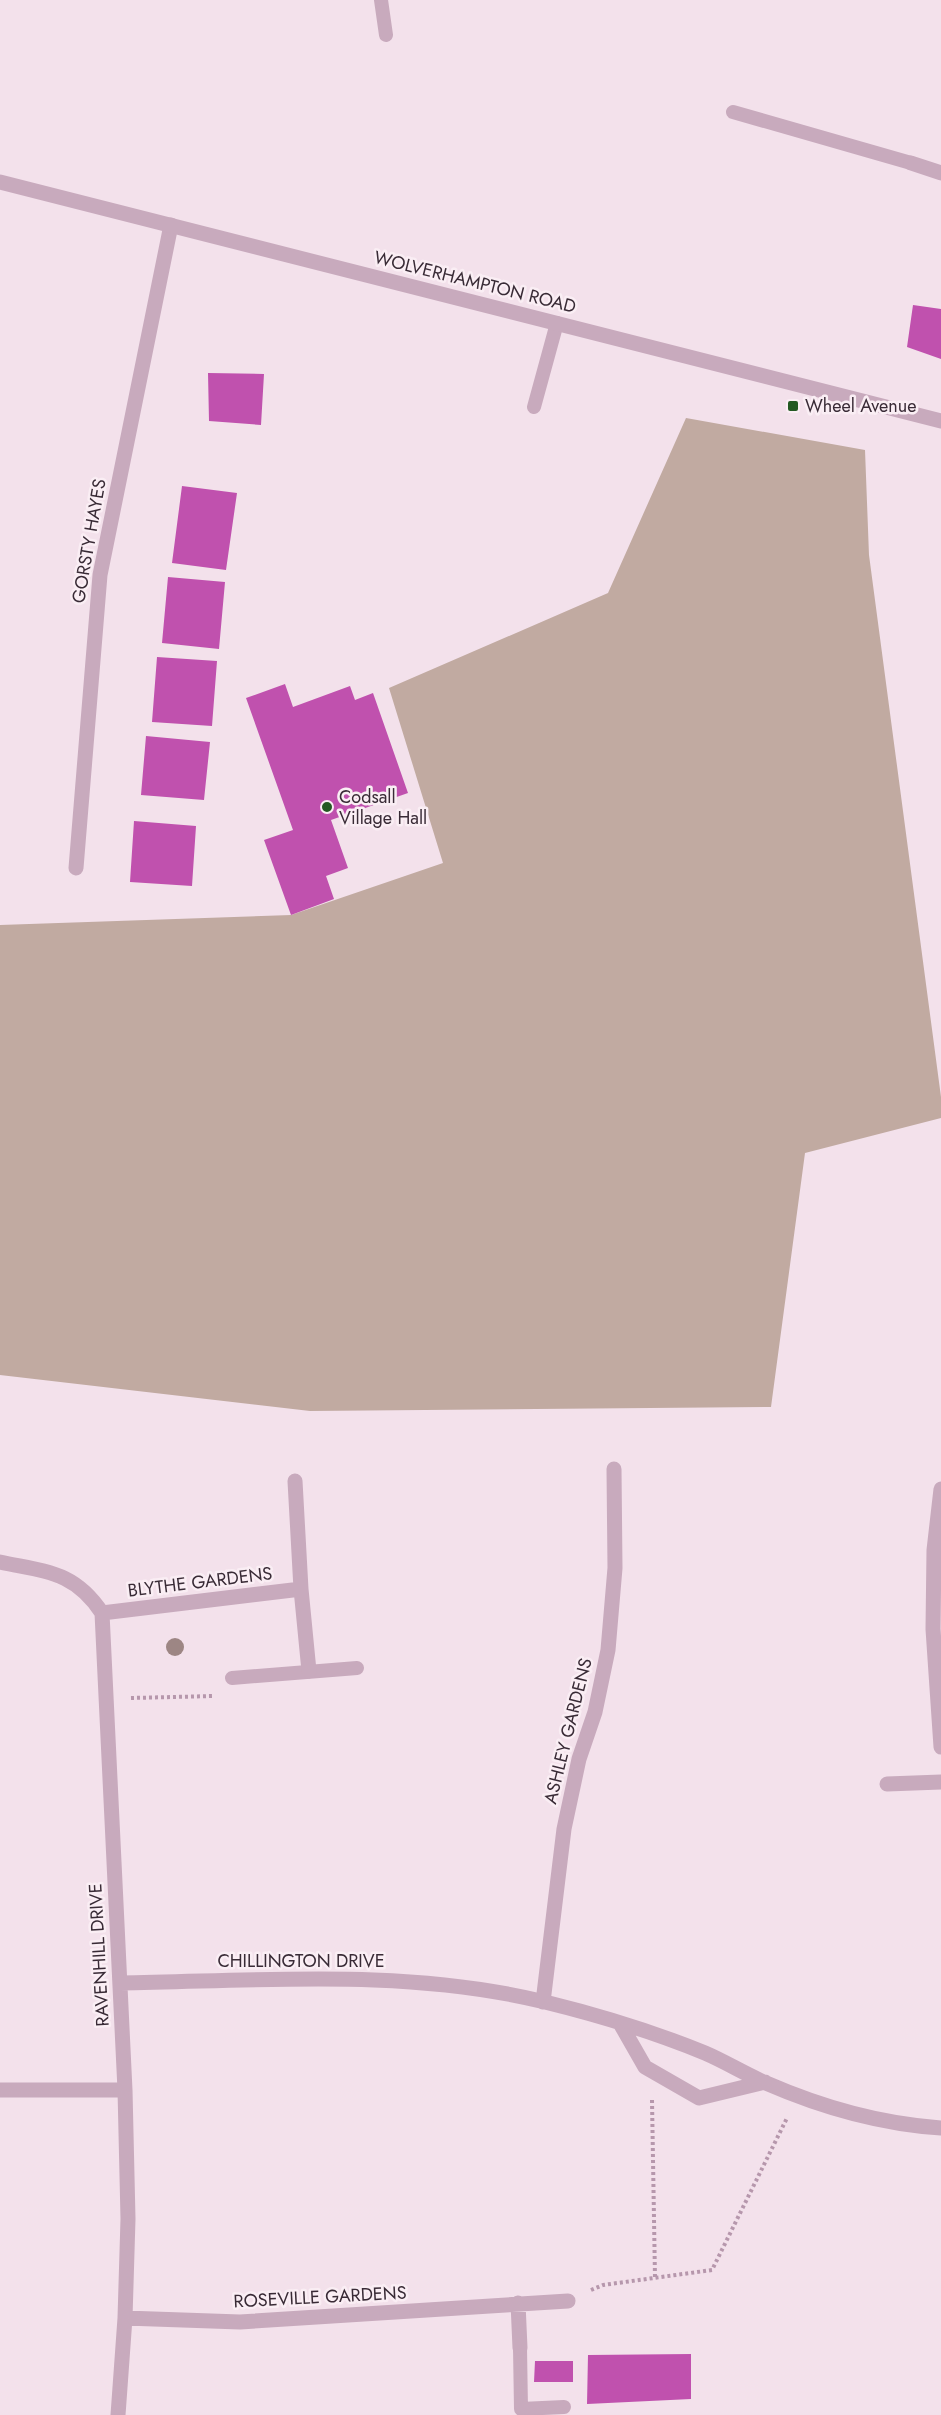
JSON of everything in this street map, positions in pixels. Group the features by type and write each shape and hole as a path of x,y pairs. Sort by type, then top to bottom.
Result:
{"street":[{"path":"911,163 941,173"},
{"name":"WOLVERHAMPTON ROAD","path":"0,182 941,421"},
{"name":"GORSTY HAYES","path":"76,868 100,574 171,225"},
{"name":"ASHLEY GARDENS","path":"543,2002 564,1829 579,1758 595,1712 608,1650 615,1568 614,1469"},
{"path":"295,1481 301,1589 309,1671"},
{"path":"941,1489 934,1550 941,1747"},
{"path":"0,1562 64,1576 89,1594 102,1613"},
{"name":"BLYTHE GARDENS","path":"102,1613 301,1589"},
{"name":"RAVENHILL DRIVE","path":"102,1613 125,2090 128,2219 125,2318 118,2415"},
{"path":"887,1784 941,1782"},
{"name":"CHILLINGTON DRIVE","path":"120,1983 363,1978 447,1985 543,2002 705,2053 765,2082 871,2118 941,2128"},
{"path":"621,2025 645,2067 699,2098 765,2082"},
{"path":"0,2090 125,2090"},
{"name":"ROSEVILLE GARDENS","path":"125,2318 240,2322 568,2301"},
{"path":"518,2303 520,2348"}],"lane":[{"path":"381,0 386,35"},
{"path":"733,112 911,163"},
{"path":"534,407 557,323"},
{"path":"232,1678 357,1668"},
{"path":"520,2348 521,2409 564,2407"}],"path":[{"path":"126,1698 215,1696"},
{"path":"652,2093 655,2278"},
{"path":"568,2301 603,2285 712,2270 788,2118"}],"shaded area":[{"path":"686,418 865,450 869,555 941,1097 941,1118 805,1153 771,1407 310,1411 0,1375 0,925 291,915 443,863 389,688 608,593"}],"building":[{"path":"913,305 941,309 941,359 907,347"},
{"path":"208,373 264,374 261,425 209,421"},
{"path":"182,486 237,493 226,570 172,563"},
{"path":"168,577 225,582 219,649 162,643"},
{"path":"157,657 217,661 212,726 152,722"},
{"name":"Codsall Village Hall","path":"285,684 293,707 350,686 355,700 373,693 408,793 331,820 348,868 326,876 334,899 291,915 264,840 293,830 246,698"},
{"path":"146,736 210,742 204,800 141,795"},
{"path":"134,821 196,826 192,886 130,882"},
{"path":"691,2354 691,2399 587,2404 588,2355"},
{"path":"535,2361 573,2361 573,2382 534,2382"}],"place":[{"name":"Wheel Avenue","path":"793,406"},
{"name":"Codsall Village Hall","path":"327,807"}]}
